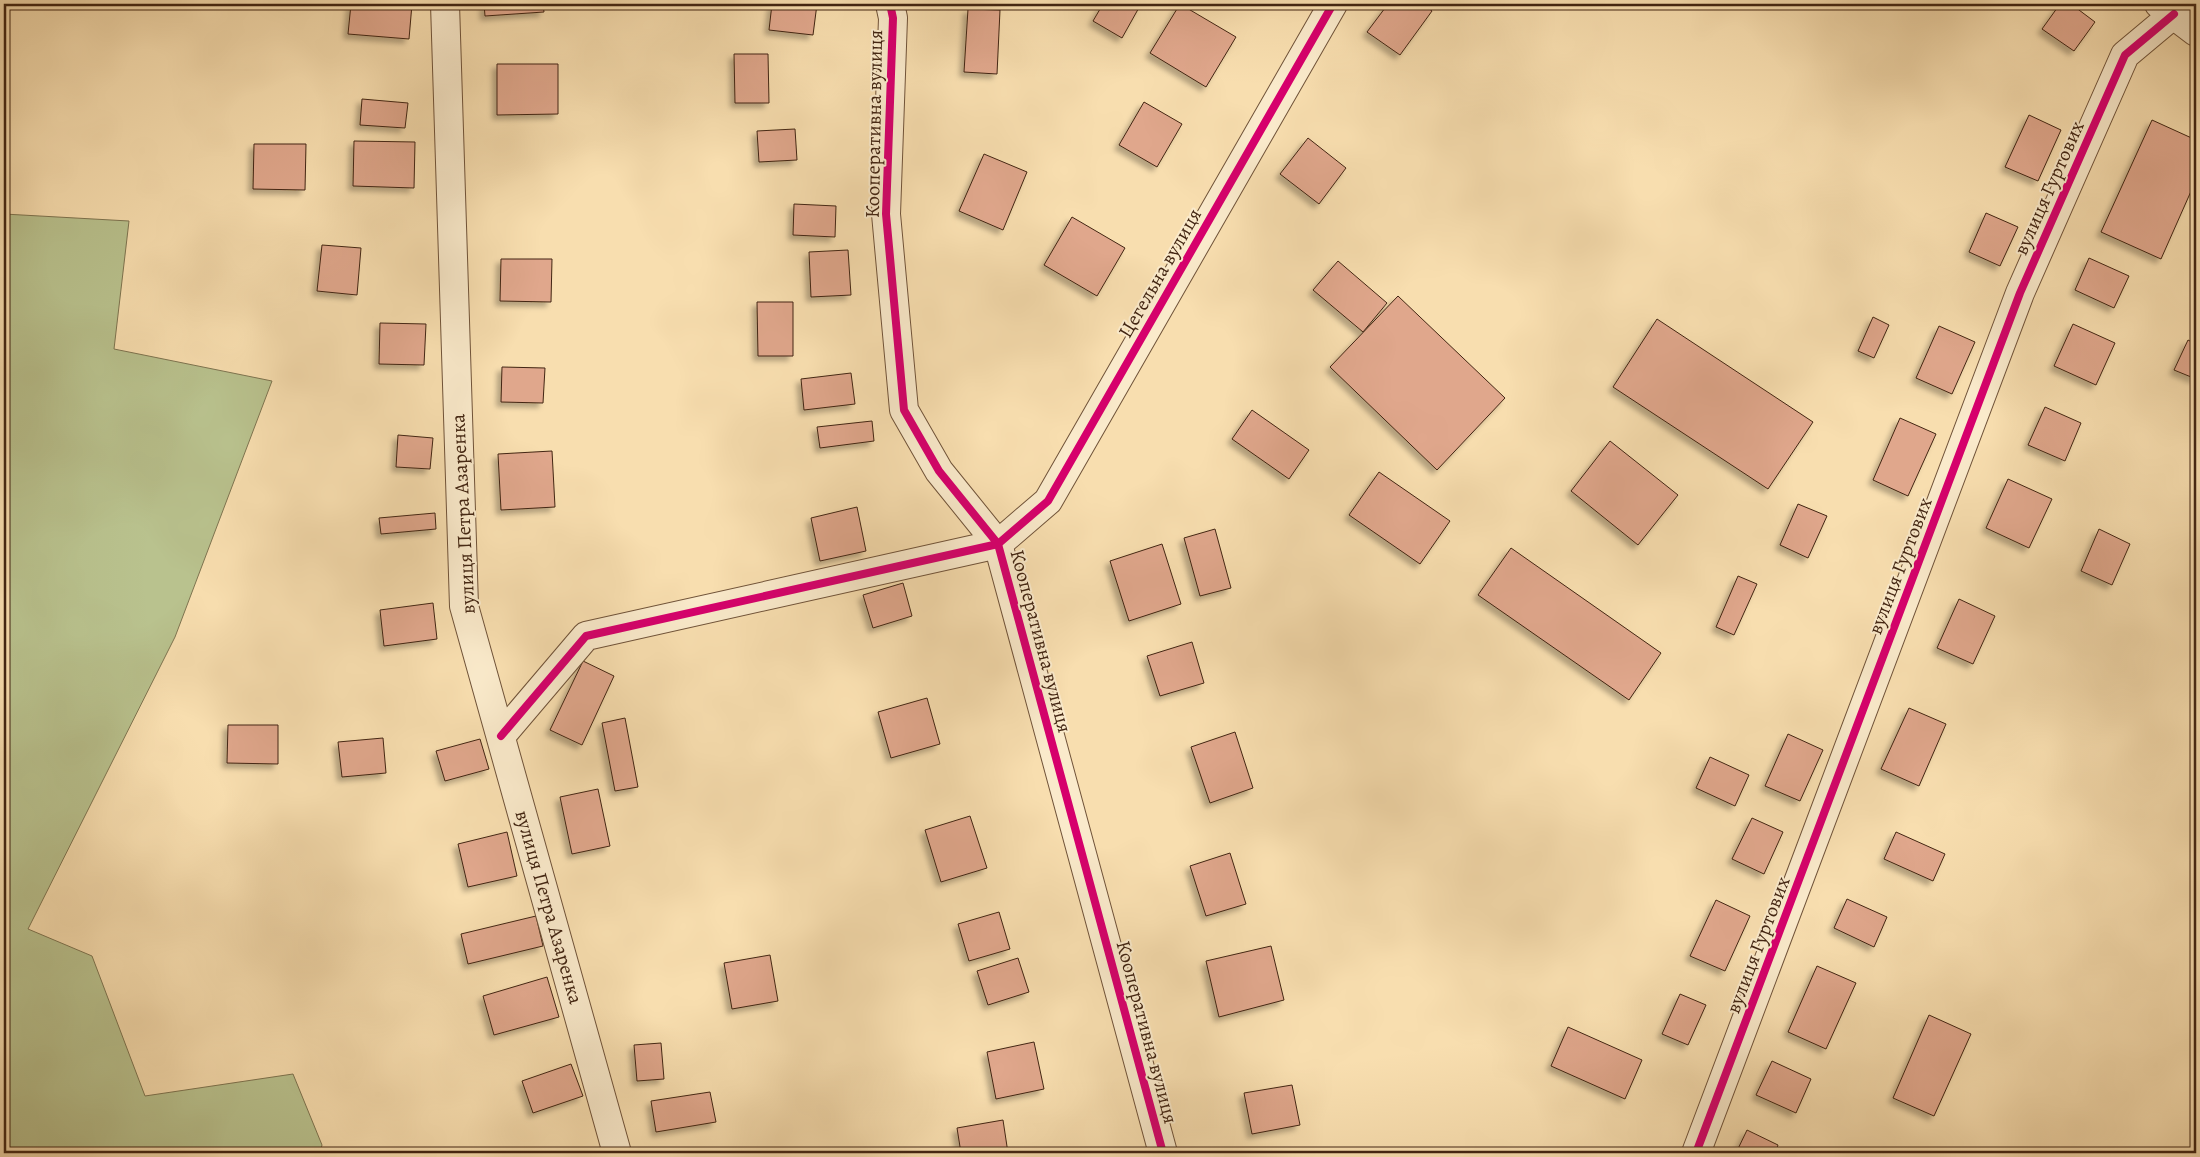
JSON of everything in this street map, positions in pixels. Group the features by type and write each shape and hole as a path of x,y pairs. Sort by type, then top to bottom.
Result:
{"street":[{"name":"вулиця Петра Азаренка","path":"445,4 464,606 617,1153"},
{"name":"Кооперативна вулиця","path":"890,4 893,18 886,214 904,410 939,471 998,544 1163,1153"},
{"name":"Цегельна вулиця","path":"998,544 1048,501 1333,4"},
{"path":"2166,9 2196,32"},
{"name":"вулиця Гуртових","path":"1696,1153 2020,293 2125,55 2166,9"},
{"path":"501,736 586,636 998,544"}],"green space":[{"path":"4,214 129,221 114,349 272,381 175,637 28,929 92,956 145,1096 293,1074 322,1145 320,1153 4,1153"}],"building":[{"path":"351,4 412,4 409,39 348,34"},
{"path":"484,4 543,4 544,12 485,16"},
{"path":"772,4 817,4 813,35 769,30"},
{"path":"1103,4 1141,4 1122,38 1093,21"},
{"path":"1180,4 1236,37 1206,87 1150,53"},
{"path":"1388,4 1423,4 1432,11 1400,55 1367,32"},
{"path":"2060,4 2071,4 2095,22 2074,51 2042,29"},
{"path":"968,9 1000,10 997,74 964,72"},
{"path":"734,54 768,54 769,103 735,103"},
{"path":"497,64 558,64 558,114 497,115"},
{"path":"362,99 408,103 405,128 360,125"},
{"path":"1144,102 1182,124 1157,167 1119,145"},
{"path":"2029,115 2061,130 2038,181 2005,167"},
{"path":"2152,120 2196,140 2196,180 2161,259 2101,232"},
{"path":"795,129 797,160 759,162 757,131"},
{"path":"1308,138 1346,168 1319,204 1280,174"},
{"path":"354,141 415,142 414,188 353,186"},
{"path":"254,144 306,144 305,190 253,189"},
{"path":"984,154 1027,172 1003,230 959,211"},
{"path":"794,204 836,206 835,237 793,235"},
{"path":"1986,213 2018,227 2000,266 1969,252"},
{"path":"1072,217 1125,248 1097,296 1044,265"},
{"path":"322,245 361,248 357,295 317,291"},
{"path":"848,250 851,295 811,297 809,252"},
{"path":"2089,258 2129,276 2114,308 2075,290"},
{"path":"501,259 552,259 551,302 500,301"},
{"path":"1338,261 1387,303 1363,332 1313,290"},
{"path":"1398,296 1505,398 1437,470 1330,367"},
{"path":"757,302 793,302 793,356 758,356"},
{"path":"1873,317 1889,325 1874,358 1858,351"},
{"path":"1657,319 1813,422 1768,489 1613,387"},
{"path":"380,323 426,324 424,365 379,364"},
{"path":"2073,324 2115,343 2096,385 2054,366"},
{"path":"1939,326 1975,342 1952,394 1916,378"},
{"path":"2188,340 2196,344 2196,379 2174,370"},
{"path":"502,367 545,368 543,403 501,402"},
{"path":"851,373 855,404 804,410 801,379"},
{"path":"2045,407 2081,423 2065,461 2028,445"},
{"path":"1252,410 1309,450 1289,479 1232,439"},
{"path":"1900,418 1936,434 1908,496 1873,480"},
{"path":"872,421 874,441 820,448 817,427"},
{"path":"398,435 433,438 430,469 396,467"},
{"path":"1610,441 1678,495 1638,545 1571,491"},
{"path":"552,451 555,507 501,510 498,454"},
{"path":"1379,472 1450,521 1420,564 1349,515"},
{"path":"2008,479 2052,499 2029,548 1986,528"},
{"path":"1798,504 1827,516 1808,558 1780,545"},
{"path":"857,507 866,551 820,561 811,518"},
{"path":"435,513 436,529 381,534 379,518"},
{"path":"1215,529 1231,588 1200,596 1184,538"},
{"path":"2099,529 2130,544 2112,585 2081,571"},
{"path":"1162,544 1181,604 1129,621 1110,561"},
{"path":"1511,548 1661,653 1629,700 1478,595"},
{"path":"1738,576 1757,584 1734,635 1716,627"},
{"path":"903,583 912,616 873,628 863,595"},
{"path":"1959,599 1995,616 1973,664 1937,648"},
{"path":"433,603 437,639 384,646 380,610"},
{"path":"1192,642 1204,683 1160,696 1147,656"},
{"path":"583,661 614,676 582,745 550,730"},
{"path":"927,698 940,744 891,758 878,712"},
{"path":"1909,708 1946,724 1919,786 1881,769"},
{"path":"625,718 638,787 615,791 602,723"},
{"path":"228,725 278,725 278,764 227,763"},
{"path":"1235,732 1253,788 1210,803 1191,747"},
{"path":"1788,734 1823,750 1800,801 1765,786"},
{"path":"383,738 386,773 342,777 338,742"},
{"path":"480,739 489,769 445,781 436,751"},
{"path":"1710,757 1749,775 1735,806 1696,788"},
{"path":"598,789 610,846 572,854 560,797"},
{"path":"970,816 987,868 941,882 925,830"},
{"path":"1752,818 1783,832 1764,874 1732,859"},
{"path":"507,832 517,876 468,887 458,844"},
{"path":"1896,832 1945,854 1933,881 1884,859"},
{"path":"1230,853 1246,904 1206,916 1190,866"},
{"path":"1847,899 1887,917 1874,947 1834,928"},
{"path":"1716,900 1750,916 1725,971 1690,956"},
{"path":"999,912 1010,949 969,961 958,924"},
{"path":"536,916 543,946 468,964 461,934"},
{"path":"1271,946 1284,1000 1219,1017 1206,961"},
{"path":"770,955 778,1001 732,1009 724,963"},
{"path":"1018,958 1029,992 988,1005 977,971"},
{"path":"1817,966 1856,983 1826,1049 1788,1032"},
{"path":"547,977 559,1017 494,1035 483,996"},
{"path":"1680,994 1706,1005 1688,1045 1662,1034"},
{"path":"1929,1015 1971,1034 1934,1116 1893,1098"},
{"path":"1568,1027 1642,1060 1625,1099 1551,1066"},
{"path":"1034,1042 1044,1089 996,1099 987,1052"},
{"path":"661,1043 664,1079 637,1081 634,1045"},
{"path":"1772,1061 1811,1079 1796,1113 1756,1095"},
{"path":"571,1064 583,1096 533,1113 522,1081"},
{"path":"1292,1085 1300,1125 1252,1134 1244,1093"},
{"path":"710,1092 716,1122 656,1132 651,1101"},
{"path":"1003,1120 1008,1153 961,1153 957,1128"},
{"path":"1747,1130 1778,1145 1775,1153 1736,1153"}],"cycle path":[{"path":"890,4 893,18 886,214 904,410 939,471 998,544 1163,1153"},
{"path":"501,736 586,636 998,544 1048,501 1333,4"},
{"path":"1696,1153 2020,293 2125,55 2174,14"}]}
